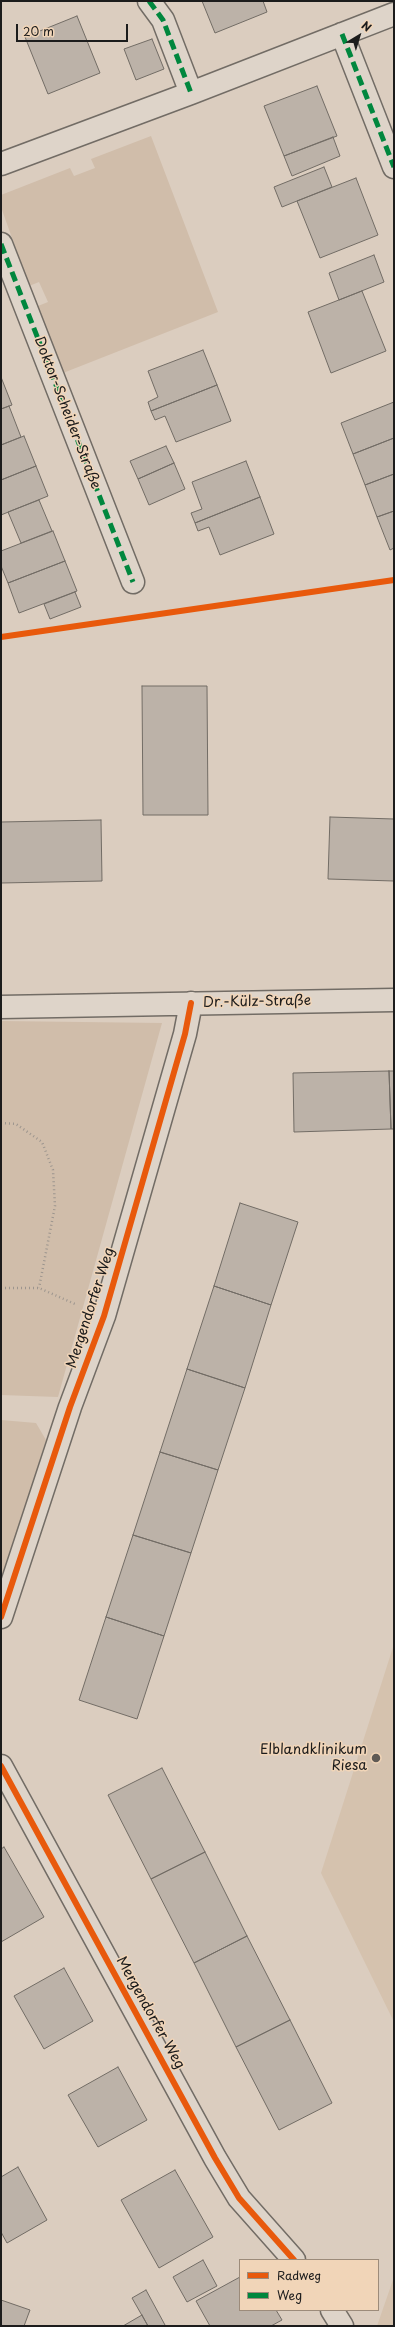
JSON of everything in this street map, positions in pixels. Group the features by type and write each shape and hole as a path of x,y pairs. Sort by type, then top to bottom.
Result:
{"street":[{"path":"149,1 163,20 190,93"},
{"path":"1,164 394,14"},
{"path":"342,34 394,167"},
{"name":"Doktor-Scheider-Straße","path":"1,244 133,582"},
{"name":"Dr.-Külz-Straße","path":"1,1008 394,1000"},
{"name":"Mergendorfer Weg","path":"1,1617 70,1408 104,1316 179,1057 191,1003"},
{"name":"Mergendorfer Weg","path":"1,1766 215,2158 239,2198 293,2259"},
{"path":"333,2311 342,2326"}],"path":[{"path":"1,1123 16,1124 42,1142 53,1170 55,1206 39,1288"},
{"path":"1,1288 39,1288 104,1316"}],"shaded area":[{"path":"151,136 218,312 63,373 38,306 48,302 39,282 29,286 1,207 1,195 70,168 74,176 95,168 91,159"},
{"path":"1,1021 162,1023 58,1397 1,1395"},
{"path":"1,1420 36,1423 46,1440 6,1568 1,1575"},
{"name":"Elblandklinikum Riesa","path":"394,1644 394,2022 321,1873"},
{"path":"394,2277 394,2326 377,2326"}],"building":[{"path":"202,1 263,1 267,12 215,33"},
{"path":"77,16 100,73 48,94 25,37"},
{"path":"152,39 164,69 136,80 124,49"},
{"path":"317,86 337,136 284,156 264,106"},
{"path":"333,137 340,156 292,176 284,156"},
{"path":"324,167 332,187 282,207 274,187"},
{"path":"356,178 378,235 320,258 297,201"},
{"path":"374,255 384,282 339,300 329,273"},
{"path":"362,291 386,351 331,373 308,312"},
{"path":"203,350 217,385 151,411 148,402 158,397 148,371"},
{"path":"1,377 12,405 1,409"},
{"path":"217,385 231,421 176,442 165,416 155,420 151,411"},
{"path":"394,402 394,438 353,454 341,423"},
{"path":"9,406 21,437 1,445 1,409"},
{"path":"24,436 36,466 1,480 1,445"},
{"path":"394,438 394,474 365,485 353,454"},
{"path":"166,446 174,463 138,479 130,461"},
{"path":"246,461 260,497 195,523 191,513 202,509 192,482"},
{"path":"174,463 185,489 149,505 138,479"},
{"path":"36,466 48,496 1,515 1,480"},
{"path":"394,474 394,511 377,517 365,485"},
{"path":"260,497 274,534 220,555 209,527 198,531 195,523"},
{"path":"39,500 52,531 21,543 8,512"},
{"path":"394,511 394,548 390,550 377,517"},
{"path":"53,531 65,561 8,583 1,566 1,551"},
{"path":"65,561 77,591 19,613 8,583"},
{"path":"75,592 81,607 50,619 44,604"},
{"path":"142,686 207,686 208,815 143,815"},
{"path":"330,817 394,819 394,881 328,879"},
{"path":"101,820 102,881 1,883 1,822"},
{"path":"389,1071 394,1071 394,1129 391,1129"},
{"path":"389,1071 391,1129 294,1132 293,1073"},
{"path":"240,1203 298,1222 271,1305 214,1286"},
{"path":"214,1286 271,1305 245,1388 187,1369"},
{"path":"187,1369 245,1388 218,1470 160,1452"},
{"path":"160,1452 218,1470 191,1553 133,1535"},
{"path":"133,1535 191,1553 164,1636 106,1617"},
{"path":"106,1617 164,1636 137,1719 79,1700"},
{"path":"162,1768 205,1852 151,1879 108,1795"},
{"path":"4,1847 44,1917 1,1942 1,1849"},
{"path":"205,1852 247,1936 194,1963 151,1879"},
{"path":"247,1936 290,2020 236,2047 194,1963"},
{"path":"64,1968 93,2021 44,2049 14,1996"},
{"path":"290,2020 332,2103 279,2130 236,2047"},
{"path":"118,2067 147,2120 98,2147 68,2095"},
{"path":"18,2167 47,2220 7,2243 1,2232 1,2177"},
{"path":"175,2170 213,2237 159,2268 121,2200"},
{"path":"203,2260 217,2286 187,2302 173,2277"},
{"path":"239,2278 239,2311 277,2311 282,2320 271,2326 210,2326 196,2301"},
{"path":"146,2290 165,2325 148,2326 132,2298"},
{"path":"1,2300 30,2310 24,2326 1,2326"},
{"path":"142,2315 148,2326 123,2326"}],"marked path":[{"path":"149,1 163,20 191,93"},
{"path":"342,34 394,167"},
{"path":"1,244 133,582"}],"cycle path":[{"path":"1,637 394,580"},
{"path":"1,1617 70,1407 104,1316 185,1034 191,1003"},
{"path":"1,1766 215,2158 239,2198 293,2259"}],"place":[{"name":"Elblandklinikum Riesa","path":"376,1758"}]}
